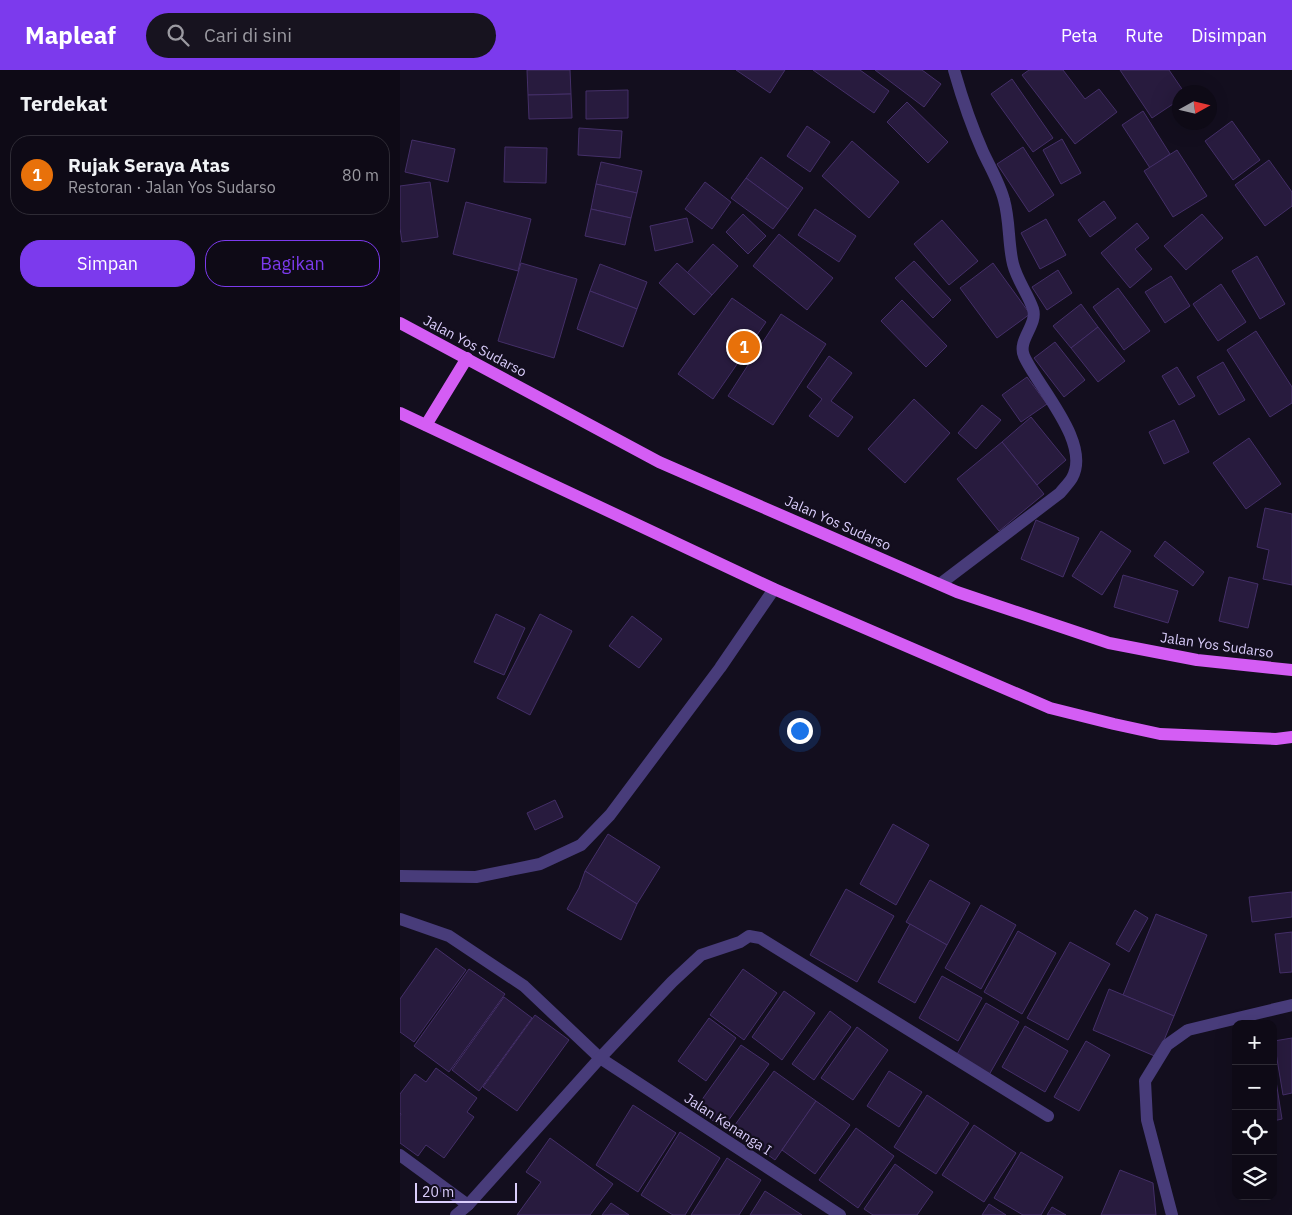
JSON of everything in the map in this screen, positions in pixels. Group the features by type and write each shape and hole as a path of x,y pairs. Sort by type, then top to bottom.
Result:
{"main road":[{"name":"Jalan Yos Sudarso","path":"400,323 659,462 957,592 1109,643 1197,660 1292,670"},
{"path":"426,425 467,358"},
{"path":"400,413 774,589 1050,708 1160,734 1276,739 1292,737"}],"street":[{"path":"940,584 1060,493 1073,477 1076,457 1073,443 1059,414 1023,354 1024,340 1034,319 1033,310 1020,284 1013,264 1004,200 977,138 954,70"},
{"path":"400,876 476,877 540,864 581,845 610,816 720,668 774,589"},
{"name":"Jalan Kenanga I","path":"400,919 449,936 524,986 600,1058 840,1215"},
{"path":"456,1215 468,1205 600,1058 672,982 702,955 740,942 750,936 760,938 1048,1116"},
{"path":"1172,1215 1147,1120 1145,1080 1167,1045 1188,1030 1292,1005"},
{"path":"400,1155 468,1205"}],"building":[{"path":"527,70 570,70 571,94 528,95"},
{"path":"736,70 785,70 770,93"},
{"path":"813,70 860,70 889,91 874,113"},
{"path":"875,70 922,70 941,84 924,107"},
{"path":"1029,70 1063,70 1085,99 1099,89 1117,112 1075,144 1022,75"},
{"path":"1120,70 1169,70 1179,85 1172,85 1172,105 1152,118"},
{"path":"1012,79 1053,138 1033,152 991,94"},
{"path":"628,90 628,118 586,119 586,91"},
{"path":"571,94 572,118 529,119 528,95"},
{"path":"907,102 948,142 928,163 887,122"},
{"path":"1143,111 1170,154 1150,168 1122,125"},
{"path":"1232,121 1260,160 1233,180 1205,141"},
{"path":"807,126 830,142 810,172 787,156"},
{"path":"579,128 622,131 620,158 578,155"},
{"path":"1062,139 1081,173 1061,184 1043,150"},
{"path":"412,140 455,149 448,182 405,172"},
{"path":"852,141 899,182 869,218 822,176"},
{"path":"505,147 547,148 546,183 504,182"},
{"path":"1023,147 1054,195 1029,212 997,164"},
{"path":"1177,150 1207,196 1173,217 1144,171"},
{"path":"761,157 803,188 788,209 746,178"},
{"path":"1269,160 1292,192 1292,206 1265,226 1235,185"},
{"path":"601,162 642,171 637,193 596,184"},
{"path":"746,178 788,209 773,229 731,198"},
{"path":"430,182 438,237 402,242 400,186"},
{"path":"705,182 731,202 712,229 685,209"},
{"path":"596,184 637,193 631,218 591,209"},
{"path":"1104,201 1116,218 1090,237 1078,220"},
{"path":"466,202 531,219 518,271 453,254"},
{"path":"591,209 631,218 625,245 585,236"},
{"path":"815,209 856,236 839,262 798,235"},
{"path":"743,214 766,236 748,254 726,232"},
{"path":"1202,214 1223,238 1186,270 1164,246"},
{"path":"687,218 693,242 655,251 650,226"},
{"path":"1046,219 1066,255 1040,269 1021,233"},
{"path":"942,220 978,261 949,285 914,244"},
{"path":"1137,223 1149,238 1135,249 1152,269 1130,288 1101,253"},
{"path":"779,234 833,278 807,310 753,266"},
{"path":"713,244 738,266 712,295 687,273"},
{"path":"1257,256 1285,304 1260,319 1232,271"},
{"path":"914,261 951,300 933,318 895,278"},
{"path":"521,263 577,279 554,358 498,341"},
{"path":"677,263 712,295 694,315 659,283"},
{"path":"993,263 1030,314 997,338 960,288"},
{"path":"600,264 647,282 637,309 590,291"},
{"path":"1058,270 1072,293 1047,310 1032,287"},
{"path":"1171,276 1190,306 1165,323 1145,292"},
{"path":"1221,284 1246,322 1218,341 1193,304"},
{"path":"1118,288 1150,331 1124,350 1093,307"},
{"path":"590,291 637,309 623,347 577,329"},
{"path":"732,298 766,322 713,399 678,374"},
{"path":"902,300 947,346 926,367 881,321"},
{"path":"1081,304 1098,327 1071,348 1053,326"},
{"path":"781,314 826,344 773,425 728,396"},
{"path":"1098,327 1125,361 1098,382 1071,348"},
{"path":"1256,331 1292,387 1292,403 1270,417 1227,350"},
{"path":"1055,342 1085,380 1064,397 1034,358"},
{"path":"829,356 852,373 831,401 853,417 838,437 809,416 822,399 807,387"},
{"path":"1223,362 1245,400 1219,415 1197,377"},
{"path":"1177,367 1195,396 1179,405 1162,376"},
{"path":"1027,377 1047,404 1021,422 1002,395"},
{"path":"914,399 950,433 905,483 868,449"},
{"path":"982,405 1001,420 976,449 958,433"},
{"path":"1031,417 1066,460 1037,485 1002,442"},
{"path":"1174,420 1189,452 1164,464 1149,432"},
{"path":"1249,438 1281,484 1246,509 1213,463"},
{"path":"1002,442 1044,494 999,531 957,479"},
{"path":"1265,508 1292,514 1292,585 1263,579 1269,550 1257,547"},
{"path":"1036,520 1079,538 1063,577 1021,559"},
{"path":"1101,531 1131,551 1102,595 1072,576"},
{"path":"1165,541 1204,572 1193,586 1154,556"},
{"path":"1123,575 1178,591 1168,623 1114,607"},
{"path":"1229,577 1258,584 1248,628 1219,621"},
{"path":"496,614 525,628 504,675 474,662"},
{"path":"540,614 572,631 530,715 497,698"},
{"path":"632,616 662,639 639,668 609,646"},
{"path":"555,800 563,817 535,830 527,813"},
{"path":"893,824 929,845 896,905 860,884"},
{"path":"608,834 660,867 637,904 585,871"},
{"path":"585,871 637,904 621,940 567,909 579,888"},
{"path":"930,880 970,903 947,945 906,922"},
{"path":"846,889 894,916 857,982 810,955"},
{"path":"1292,892 1292,917 1252,922 1249,897"},
{"path":"981,905 1016,925 981,989 945,968"},
{"path":"1135,910 1148,918 1129,952 1116,944"},
{"path":"1156,914 1207,935 1174,1016 1123,995"},
{"path":"910,924 947,945 915,1003 878,982"},
{"path":"1018,931 1056,953 1022,1014 984,992"},
{"path":"1292,932 1292,972 1280,973 1275,934"},
{"path":"1070,942 1110,964 1068,1040 1027,1018"},
{"path":"436,948 466,970 414,1042 400,1032 400,999"},
{"path":"469,969 505,994 449,1072 414,1046"},
{"path":"743,969 777,993 744,1040 710,1015"},
{"path":"942,976 982,998 958,1041 919,1018"},
{"path":"1109,989 1174,1016 1157,1057 1093,1030"},
{"path":"784,991 815,1013 782,1060 752,1037"},
{"path":"504,997 532,1018 479,1091 452,1070"},
{"path":"986,1003 1019,1022 989,1075 956,1056"},
{"path":"830,1011 851,1027 814,1080 792,1064"},
{"path":"535,1015 569,1040 517,1111 483,1087"},
{"path":"709,1018 736,1038 706,1081 678,1061"},
{"path":"1025,1026 1068,1051 1045,1092 1002,1067"},
{"path":"857,1027 888,1050 853,1100 821,1078"},
{"path":"1292,1038 1292,1093 1283,1095 1277,1059 1277,1040"},
{"path":"1086,1041 1110,1055 1079,1111 1054,1097"},
{"path":"741,1045 769,1064 723,1128 696,1108"},
{"path":"436,1068 477,1098 467,1112 474,1117 444,1158 426,1145 418,1156 400,1143 400,1094 415,1074 426,1082"},
{"path":"774,1071 816,1101 775,1160 732,1129"},
{"path":"889,1071 922,1092 899,1127 867,1106"},
{"path":"1277,1087 1282,1119 1277,1120"},
{"path":"927,1095 969,1123 936,1174 894,1147"},
{"path":"816,1101 850,1125 815,1174 782,1150"},
{"path":"633,1105 676,1133 638,1192 596,1165"},
{"path":"974,1125 1016,1153 984,1202 942,1175"},
{"path":"856,1128 894,1156 858,1208 819,1180"},
{"path":"680,1132 720,1158 685,1215 673,1215 641,1195"},
{"path":"550,1138 613,1184 590,1215 517,1215 541,1182 526,1172"},
{"path":"1021,1152 1063,1177 1041,1215 1023,1215 994,1198"},
{"path":"727,1158 761,1180 739,1215 691,1215"},
{"path":"895,1164 933,1192 917,1215 873,1215 864,1209"},
{"path":"1120,1170 1153,1183 1156,1215 1101,1215"},
{"path":"765,1191 802,1215 750,1215"},
{"path":"611,1203 629,1215 602,1215"},
{"path":"989,1204 1006,1215 982,1215"},
{"path":"1052,1207 1066,1215 1047,1215"}],"place":[{"name":"Rujak Seraya Atas","path":"744,347"}]}
